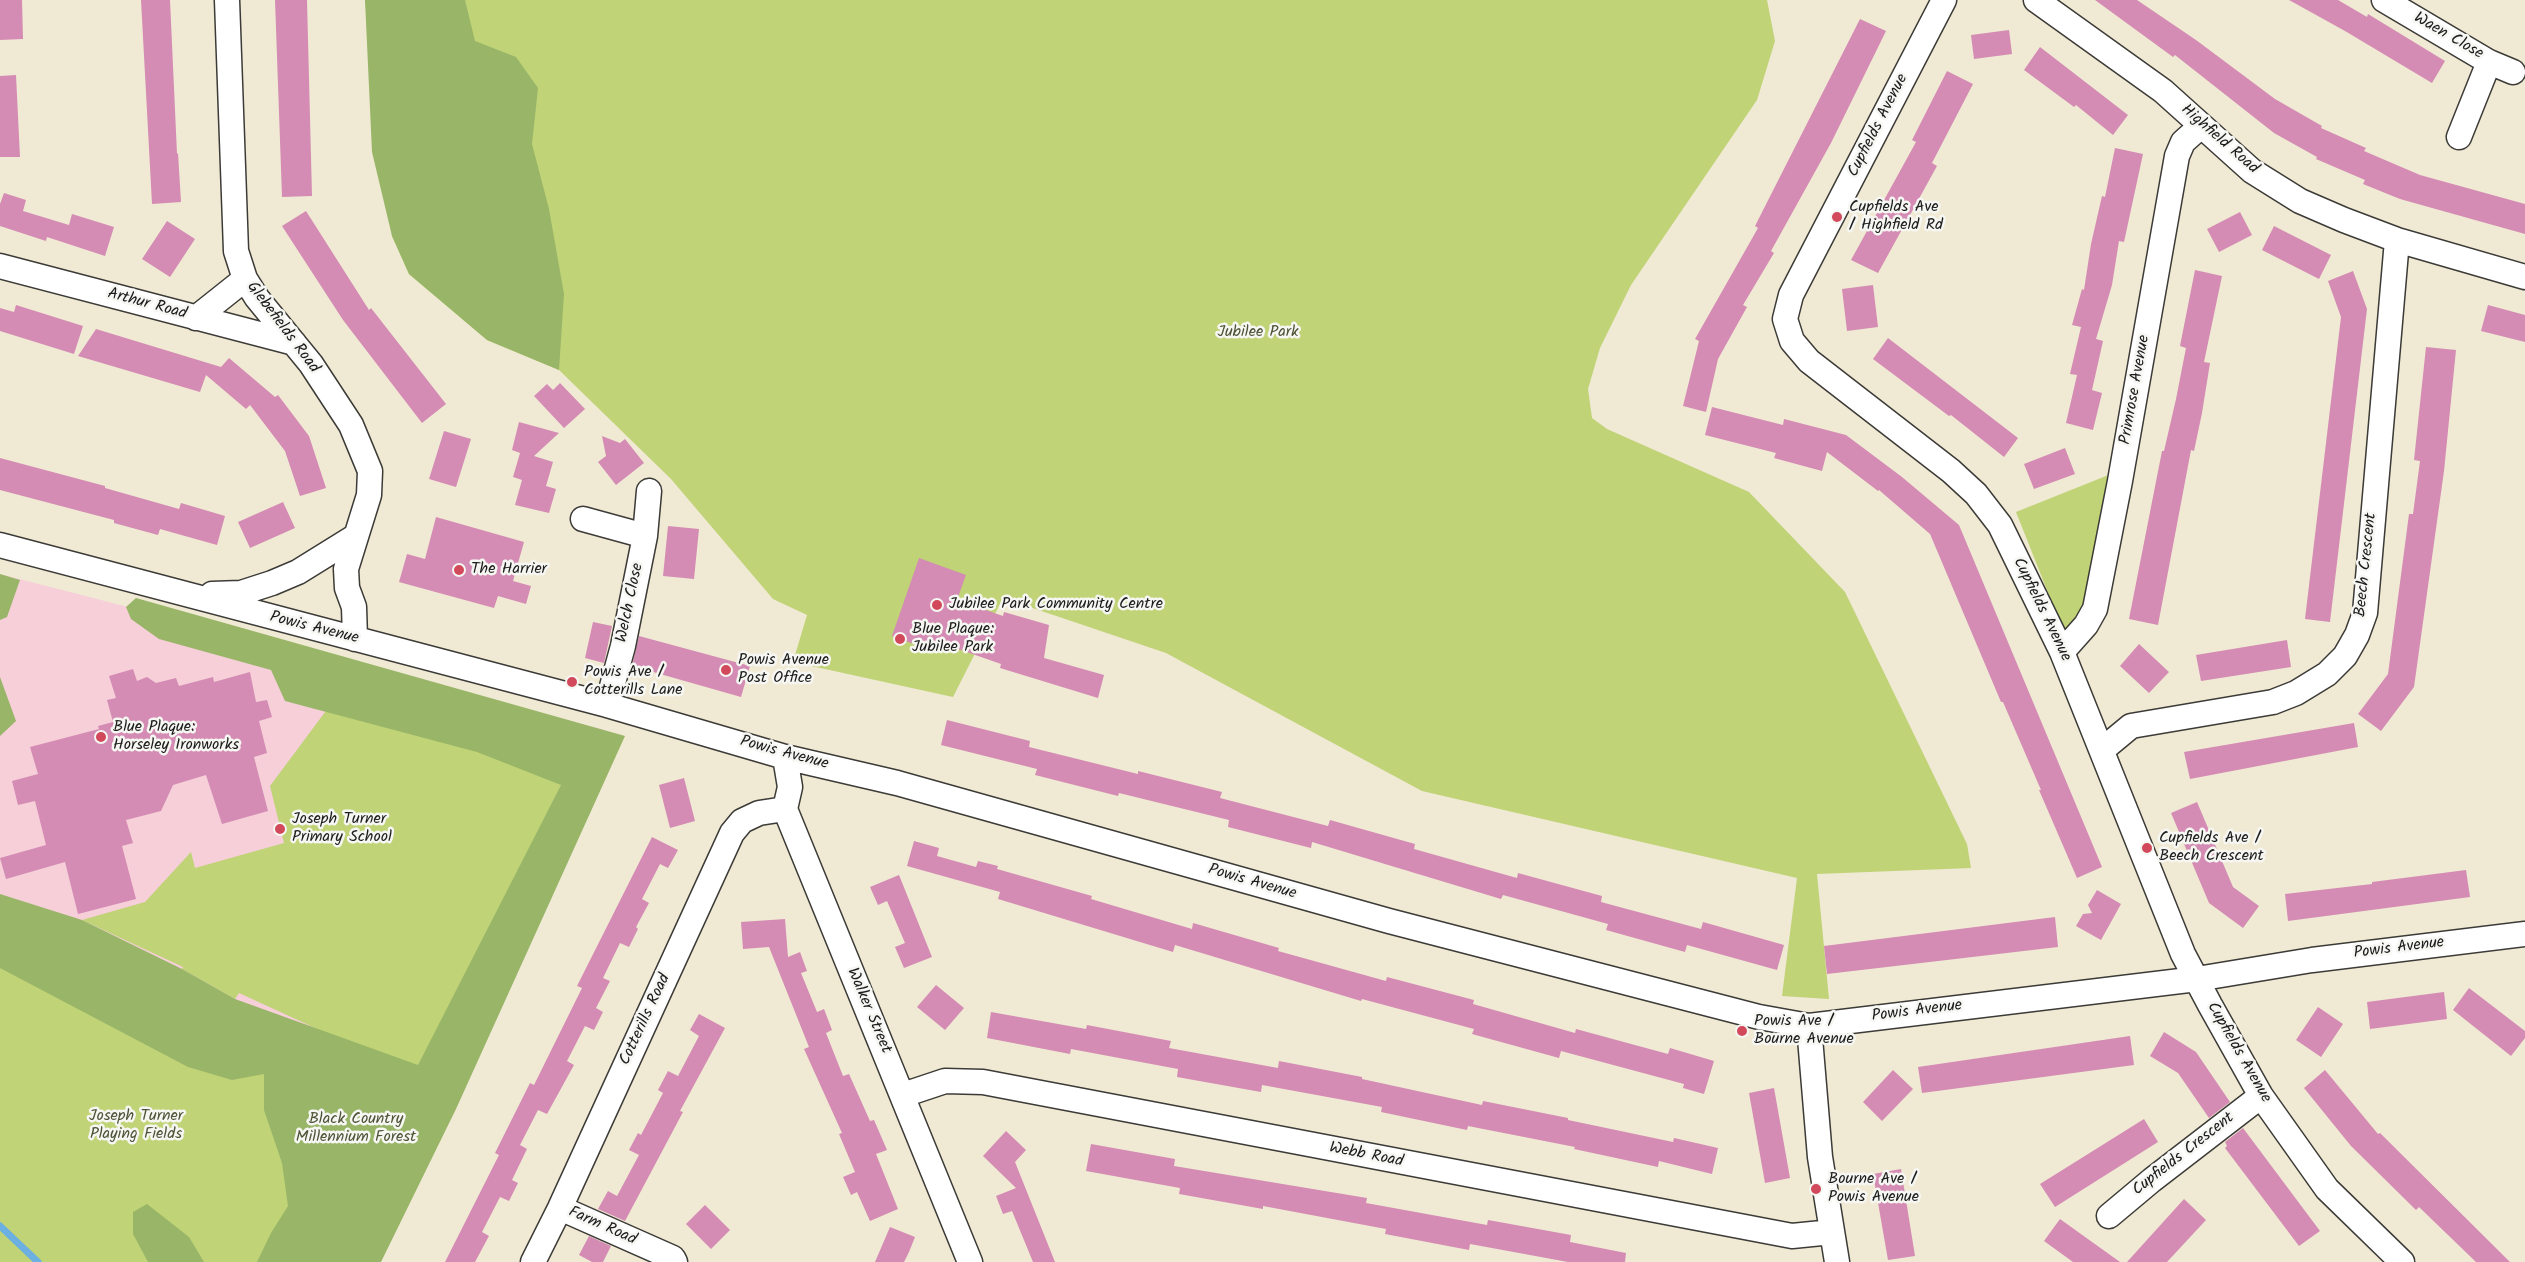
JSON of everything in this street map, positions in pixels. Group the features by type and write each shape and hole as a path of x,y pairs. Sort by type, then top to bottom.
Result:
{"street":[{"name":"Glebefields Road","path":"228,0 236,251 245,279 257,298 294,343 351,425 370,471 369,495 346,569 347,588 354,607 355,639"},
{"name":"Cupfields Avenue","path":"1944,0 1791,295 1785,319 1792,341 1809,362 1951,471 1976,494 2000,525 2062,652 2183,954 2261,1096 2327,1189 2402,1262"},
{"name":"Highfield Road","path":"2036,0 2163,91 2252,171 2300,201 2397,240 2525,277"},
{"name":"Waen Close","path":"2384,0 2489,62 2513,72"},
{"path":"2459,137 2489,62"},
{"name":"Primrose Avenue","path":"2062,652 2086,625 2095,609 2120,481 2177,156 2183,142 2201,126"},
{"name":"Beech Crescent","path":"2103,750 2130,726 2272,702 2296,693 2327,674 2344,656 2357,635 2365,613 2397,240"},
{"name":"Arthur Road","path":"0,266 294,343"},
{"path":"196,318 245,279"},
{"name":"Welch Close","path":"607,705 623,645 645,536 649,491"},
{"path":"583,519 645,536"},
{"path":"180,594 241,593 272,584 298,572 356,536"},
{"name":"Powis Avenue","path":"0,545 607,705 785,757 897,783 1389,921 1759,1017 1809,1026 2197,979 2312,960 2525,934"},
{"name":"Walker Street","path":"785,757 790,787 785,809 970,1262"},
{"name":"Cotterills Road","path":"533,1262 732,834 742,820 759,813 785,809"},
{"path":"1809,1026 1820,1157 1837,1262"},
{"name":"Webb Road","path":"903,1095 945,1081 983,1082 1792,1236 1832,1232"},
{"name":"Cupfields Crescent","path":"2109,1216 2261,1096"},
{"name":"Farm Road","path":"560,1208 673,1258 675,1262"}],"shaded area":[{"name":"Joseph Turner Primary School","path":"0,574 605,730 451,1073 0,927"}],"green space":[{"name":"Jubilee Park","path":"365,0 1767,0 1775,41 1757,100 1631,285 1600,348 1588,389 1592,418 1607,429 1749,492 1845,592 1967,844 1971,868 1817,874 1829,999 1782,996 1797,878 1422,791 1166,653 1003,598 953,697 793,662 807,615 773,599 671,479 559,370 487,340 409,274 392,236"},
{"path":"365,0 465,0 475,41 516,57 538,88 532,144 549,209 564,294 559,370 487,340 409,274 392,236 372,152"},
{"path":"2111,474 2085,606 2064,633 2016,512"},
{"path":"0,574 20,580 7,617 0,620"},
{"name":"Black Country Millennium Forest","path":"136,598 625,736 456,1109 381,1262 257,1262 288,1206 282,1163 264,1110 264,1074 232,1080 188,1067 0,968 0,894 82,920 182,969 235,999 418,1065 561,785 477,752 285,701 271,670 159,639 131,619 126,607"},
{"path":"0,677 16,721 0,736"},
{"path":"337,696 543,761 561,785 426,1079 239,993 235,999 182,969 183,967 82,920 145,902 191,852 195,868 284,843 270,786"},
{"name":"Joseph Turner Playing Fields","path":"0,927 437,1099 380,1262 0,1262"},
{"path":"147,1204 189,1237 204,1262 148,1262 133,1234 133,1212"}],"building":[{"path":"0,0 22,0 23,39 0,40"},
{"path":"141,0 170,0 181,202 152,204"},
{"path":"275,0 307,0 312,196 282,197"},
{"path":"2095,0 2137,0 2196,40 2275,99 2322,126 2321,128 2366,148 2364,151 2420,175 2525,204 2525,234 2400,199 2363,184 2365,180 2316,159 2317,157 2274,133 2175,55 2173,57"},
{"path":"2289,0 2338,0 2367,17 2368,14 2445,61 2432,83"},
{"path":"1860,19 1886,31 1831,143 1771,251 1774,253 1743,305 1747,307 1718,359 1706,412 1683,406 1699,341 1695,339 1758,228 1755,226"},
{"path":"2009,30 2012,54 1974,59 1971,35"},
{"path":"2040,47 2128,115 2113,135 2076,105 2074,107 2024,70"},
{"path":"1947,71 1973,84 1932,163 1937,166 1878,273 1851,260 1916,142 1912,140"},
{"path":"16,75 20,157 0,157 0,76"},
{"path":"2115,148 2143,154 2124,242 2119,241 2112,285 2096,339 2103,341 2092,390 2102,393 2093,430 2066,423 2077,375 2070,374 2081,327 2072,325 2082,289 2084,290 2091,244 2102,196 2105,197"},
{"path":"4,193 26,200 23,211 69,225 72,214 114,227 105,256 47,237 46,241 0,226 0,204"},
{"path":"306,211 369,310 371,308 446,404 422,423 343,320 282,226"},
{"path":"2240,212 2252,235 2219,252 2207,229"},
{"path":"167,221 195,239 170,277 142,259"},
{"path":"2274,226 2331,255 2319,279 2262,250"},
{"path":"2195,270 2222,276 2204,362 2210,363 2202,413 2194,451 2191,450 2158,625 2129,619 2162,451 2164,451 2186,348 2180,346"},
{"path":"2353,271 2367,309 2330,622 2305,619 2341,317 2328,281"},
{"path":"1873,285 1878,327 1847,331 1842,289"},
{"path":"16,305 83,326 74,354 0,331 0,308 14,312"},
{"path":"2488,305 2525,315 2525,342 2481,331"},
{"path":"96,329 221,367 229,358 275,397 278,395 309,436 326,488 300,496 285,451 250,405 246,409 206,375 200,392 78,356"},
{"path":"1888,338 2018,438 2004,457 1951,415 1949,416 1873,359"},
{"path":"2426,347 2456,350 2444,471 2414,687 2381,731 2358,714 2388,674 2409,514 2413,514 2420,461 2414,460"},
{"path":"560,383 585,409 564,428 534,396 547,384 553,390"},
{"path":"1712,407 1783,425 1784,419 1846,435 1902,477 1959,525 2102,867 2077,878 1930,534 1879,490 1827,452 1822,471 1774,458 1776,453 1705,435"},
{"path":"519,422 559,433 534,456 553,462 546,486 556,489 549,513 515,505 522,480 513,477 520,453 512,450"},
{"path":"444,431 471,439 456,487 429,479"},
{"path":"602,436 620,443 625,439 644,463 616,485 598,462 606,456"},
{"path":"2065,448 2075,474 2034,489 2024,464"},
{"path":"0,458 105,486 105,488 179,509 181,503 225,516 217,545 160,529 158,535 114,523 114,520 0,490"},
{"path":"283,502 295,528 250,548 238,522"},
{"name":"The Harrier","path":"436,517 524,542 513,581 531,586 526,604 498,596 494,608 399,582 407,554 425,559"},
{"path":"668,526 699,529 694,579 663,576"},
{"path":"919,558 966,575 957,600 1003,616 1004,612 1049,625 1044,658 1104,675 1098,698 1000,668 1001,664 941,643 938,653 892,636"},
{"path":"593,622 612,626 604,663 585,658"},
{"path":"639,636 750,666 741,697 632,666"},
{"path":"2287,640 2291,667 2201,681 2196,655"},
{"path":"2139,644 2169,672 2149,693 2120,666"},
{"path":"133,669 137,681 147,677 156,683 176,678 179,686 213,677 214,682 250,672 256,702 267,700 272,717 259,721 267,753 254,757 268,811 222,824 206,775 173,785 161,811 126,820 133,843 122,846 136,899 78,914 65,862 6,879 0,858 46,845 35,801 18,805 12,781 38,774 30,747 99,729 98,726 113,722 107,700 116,698 109,676"},
{"path":"947,720 1030,741 1029,747 1222,792 1220,798 1328,826 1330,820 1415,844 1414,849 1517,878 1518,873 1602,896 1601,902 1701,929 1703,922 1784,945 1777,970 1687,945 1685,952 1606,930 1608,924 1503,895 1501,899 1312,842 1311,848 1228,827 1229,820 1035,775 1037,769 941,745"},
{"path":"2354,723 2358,747 2190,779 2184,752"},
{"path":"684,778 695,821 670,828 659,785"},
{"path":"2197,802 2233,887 2259,906 2243,928 2209,903 2171,813"},
{"path":"652,837 678,850 668,868 660,864 642,899 649,903 636,927 638,929 629,947 620,943 603,978 610,981 596,1008 603,1012 594,1030 585,1026 567,1061 574,1065 547,1114 538,1110 520,1145 527,1149 512,1180 518,1183 509,1201 500,1197 482,1232 489,1236 475,1262 445,1262 499,1155 495,1153 530,1083 534,1085 582,988 577,986"},
{"path":"914,841 939,848 937,856 976,867 978,861 998,866 997,869 1092,896 1091,899 1192,929 1193,923 1279,948 1278,951 1386,981 1387,977 1474,1000 1473,1004 1575,1033 1576,1029 1668,1054 1670,1048 1714,1061 1704,1094 1683,1088 1684,1084 1561,1051 1559,1058 1472,1034 1474,1029 1362,999 1361,1001 1175,945 1173,952 998,899 1000,892 907,866"},
{"path":"2466,870 2470,897 2288,921 2285,894"},
{"path":"899,875 932,957 904,968 895,947 905,943 887,901 878,905 870,887"},
{"path":"2097,890 2121,904 2101,940 2076,926 2083,914 2092,913 2088,905"},
{"path":"2055,917 2058,947 1827,974 1824,946"},
{"path":"785,919 788,957 800,952 807,971 801,973 817,1012 824,1009 832,1030 826,1033 843,1076 849,1074 870,1121 874,1120 887,1150 876,1154 898,1209 870,1221 857,1192 851,1195 843,1177 855,1172 839,1134 842,1133 804,1049 809,1047 769,947 743,949 741,922"},
{"path":"936,985 964,1008 945,1030 917,1007"},
{"path":"2469,988 2525,1031 2525,1038 2511,1056 2453,1010"},
{"path":"2444,992 2447,1019 2370,1029 2367,1002"},
{"path":"2318,1007 2343,1024 2321,1057 2296,1040"},
{"path":"991,1012 1086,1029 1087,1025 1171,1041 1169,1048 1278,1068 1279,1061 1362,1077 1362,1079 1482,1105 1483,1101 1673,1142 1674,1138 1718,1148 1712,1174 1659,1161 1658,1167 1574,1149 1575,1147 1468,1126 1467,1130 1381,1112 1382,1107 1262,1085 1261,1092 1177,1077 1178,1069 1071,1049 1070,1054 987,1038"},
{"path":"699,1014 725,1028 625,1221 598,1209 608,1191 617,1196 639,1155 629,1150 638,1133 641,1135 663,1093 658,1090 668,1071 678,1076 699,1036 690,1030"},
{"path":"2164,1032 2196,1052 2230,1102 2209,1118 2178,1073 2150,1056"},
{"path":"2130,1036 2134,1065 1922,1093 1918,1067"},
{"path":"1893,1070 1913,1089 1882,1121 1863,1102"},
{"path":"2325,1070 2378,1134 2380,1133 2510,1262 2476,1262 2419,1207 2416,1210 2351,1146 2304,1088"},
{"path":"1774,1088 1790,1178 1765,1183 1749,1093"},
{"path":"2144,1119 2158,1142 2055,1207 2040,1184"},
{"path":"2243,1128 2320,1231 2299,1246 2225,1148 2227,1146 2225,1142"},
{"path":"1006,1131 1026,1150 1015,1162 1055,1262 1033,1262 1012,1211 1003,1214 996,1196 1016,1188 983,1156"},
{"path":"1091,1144 1175,1159 1174,1166 1367,1198 1366,1203 1487,1225 1488,1220 1571,1235 1570,1242 1626,1253 1625,1262 1568,1262 1470,1244 1469,1250 1385,1234 1386,1229 1263,1206 1263,1209 1179,1194 1180,1188 1086,1171"},
{"path":"1901,1169 1915,1256 1888,1260 1873,1174"},
{"path":"2184,1199 2206,1220 2167,1262 2127,1262"},
{"path":"705,1205 730,1230 711,1249 686,1224"},
{"path":"2060,1219 2120,1262 2073,1262 2044,1241"},
{"path":"890,1227 915,1237 909,1252 904,1262 875,1262"},
{"path":"589,1236 611,1246 603,1262 592,1262 579,1255"}],"waterway":[{"path":"0,1226 38,1262"}],"place":[{"name":"Cupfields Ave / Highfield Rd","path":"1837,217"},
{"name":"The Harrier","path":"459,570"},
{"name":"Jubilee Park Community Centre","path":"937,605"},
{"name":"Blue Plaque: Jubilee Park","path":"900,639"},
{"name":"Powis Avenue Post Office","path":"726,670"},
{"name":"Powis Ave / Cotterills Lane","path":"572,682"},
{"name":"Blue Plaque: Horseley Ironworks","path":"101,737"},
{"name":"Joseph Turner Primary School","path":"280,829"},
{"name":"Cupfields Ave / Beech Crescent","path":"2147,848"},
{"name":"Powis Ave / Bourne Avenue","path":"1742,1031"},
{"name":"Bourne Ave / Powis Avenue","path":"1816,1189"}]}
